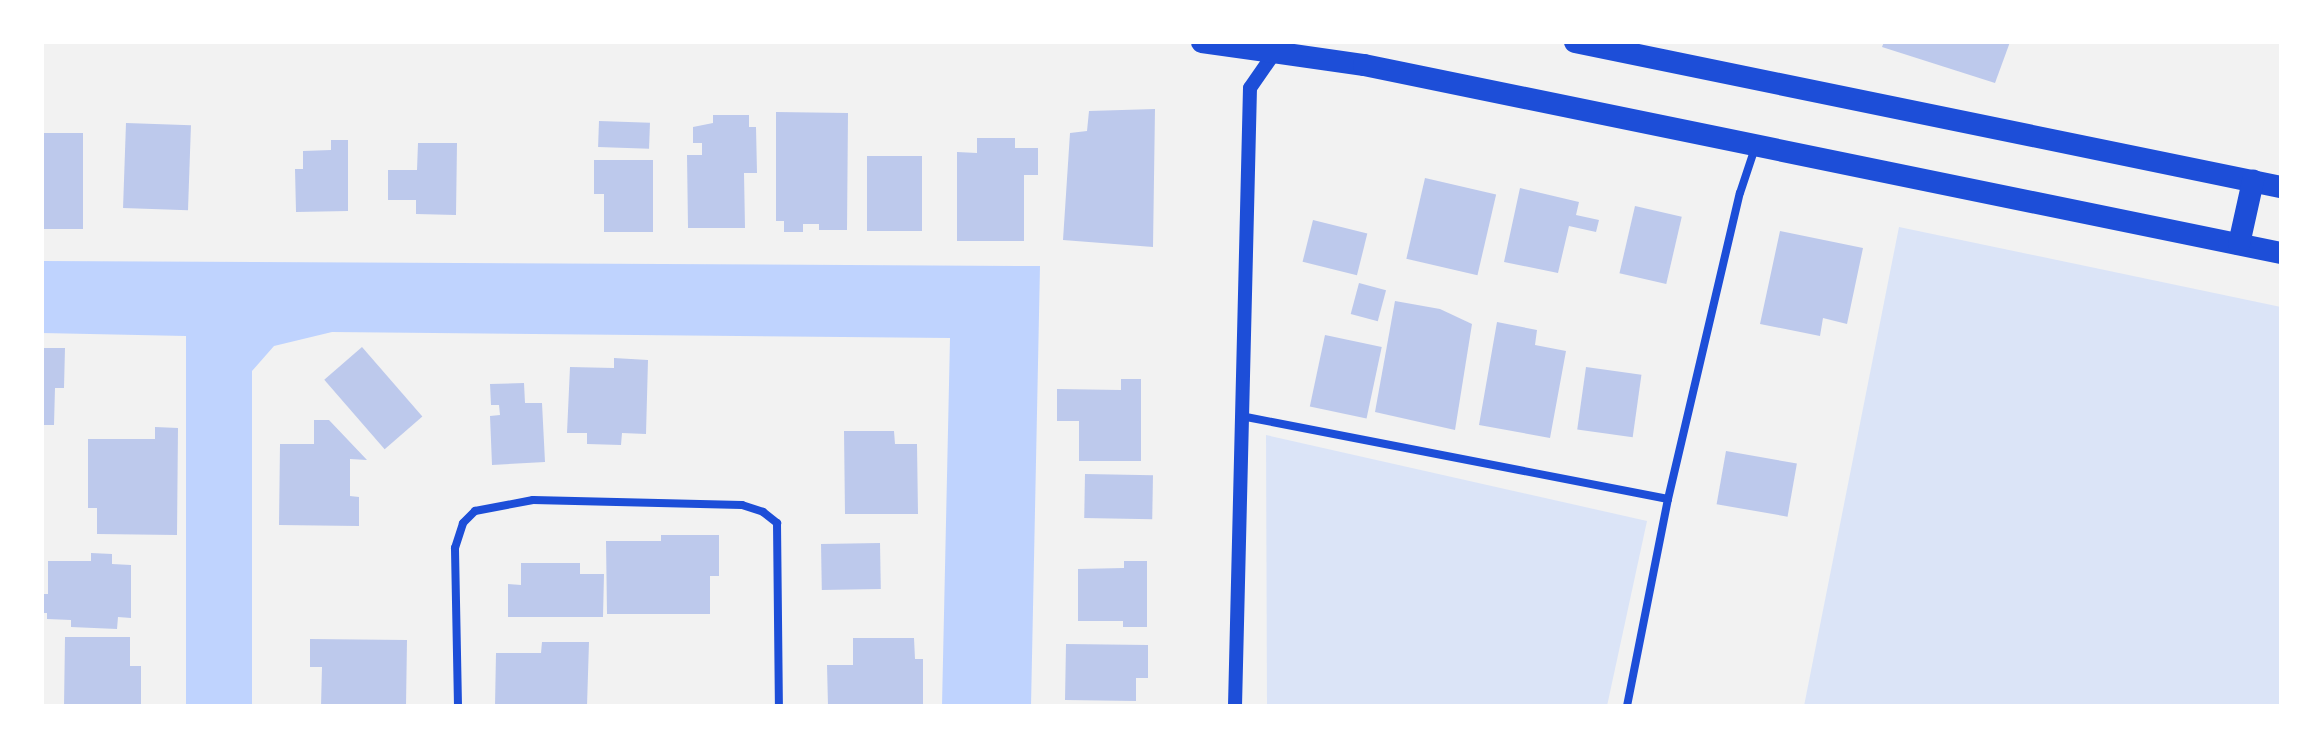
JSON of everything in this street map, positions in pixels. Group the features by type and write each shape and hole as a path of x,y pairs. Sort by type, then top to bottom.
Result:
{"highway":[{"path":"1202,42 1280,47 2281,253"},
{"path":"1575,42 2281,187"},
{"path":"2239,244 2253,181"}],"street":[{"path":"1235,706 1250,88 1280,47"},
{"path":"1627,706 1668,499 1740,193 1756,145"},
{"path":"1241,416 1668,499"},
{"path":"458,706 455,548 463,523 475,511 533,500 742,505 763,512 777,523 779,706"}],"shaded area":[{"path":"1899,227 2281,307 2281,706 1804,706"},
{"path":"1266,435 1647,521 1607,706 1267,706"}],"water":[{"path":"42,261 1040,266 1031,706 942,706 950,338 332,332 274,346 252,371 252,706 186,706 186,336 42,333"}],"building":[{"path":"1884,42 2010,42 1995,83 1882,47"},
{"path":"1155,109 1153,247 1063,240 1070,133 1087,131 1089,111"},
{"path":"776,112 848,113 847,230 819,230 819,224 803,224 803,232 784,232 784,221 776,221"},
{"path":"713,115 749,115 749,127 756,127 757,173 744,173 745,228 688,228 687,155 702,155 702,143 693,143 693,127 713,123"},
{"path":"599,121 650,123 649,149 598,147"},
{"path":"126,123 191,125 188,210 123,208"},
{"path":"42,133 83,133 83,229 42,229"},
{"path":"977,138 1015,138 1015,148 1038,148 1038,175 1024,175 1024,241 957,241 957,152 977,153"},
{"path":"331,140 348,140 348,211 296,212 295,169 303,169 303,151 331,150"},
{"path":"418,143 457,143 456,215 416,214 416,200 388,200 388,170 417,170"},
{"path":"867,156 922,156 922,231 867,231"},
{"path":"594,160 653,160 653,232 604,232 604,194 594,194"},
{"path":"1425,178 1496,194 1477,275 1406,259"},
{"path":"1520,188 1579,202 1576,215 1599,220 1596,232 1569,226 1558,273 1504,262"},
{"path":"1635,206 1682,217 1666,284 1619,273"},
{"path":"1313,220 1367,234 1357,275 1303,262"},
{"path":"1780,231 1863,248 1847,324 1823,318 1820,336 1760,324"},
{"path":"1359,283 1386,290 1378,321 1351,314"},
{"path":"1395,301 1440,309 1472,324 1455,430 1375,412"},
{"path":"1497,322 1537,330 1535,345 1566,351 1550,438 1479,425"},
{"path":"1325,335 1382,347 1367,418 1310,406"},
{"path":"362,347 422,416 385,449 324,380"},
{"path":"42,348 65,348 64,388 55,388 54,425 42,425"},
{"path":"614,358 648,360 646,434 622,433 621,445 587,444 587,433 567,433 570,367 614,368"},
{"path":"1586,367 1641,375 1633,437 1577,429"},
{"path":"1121,379 1141,379 1141,461 1079,461 1079,421 1057,421 1057,389 1121,390"},
{"path":"524,383 525,403 542,403 545,462 492,465 490,416 500,415 499,405 491,405 490,384"},
{"path":"314,420 329,420 367,460 350,459 350,496 359,497 359,526 279,525 280,444 314,444"},
{"path":"155,427 178,428 177,535 97,534 97,508 88,508 88,439 155,439"},
{"path":"844,431 894,431 895,444 917,444 918,514 845,514"},
{"path":"1726,451 1797,464 1788,517 1717,504"},
{"path":"1085,474 1153,475 1152,519 1084,518"},
{"path":"661,535 719,535 719,576 710,576 710,614 607,614 606,541 661,541"},
{"path":"880,543 881,589 822,590 821,544"},
{"path":"91,553 112,554 112,564 131,565 131,618 118,617 117,629 71,627 71,620 47,619 47,613 42,613 42,594 48,594 48,561 91,561"},
{"path":"1124,561 1147,561 1147,627 1123,627 1123,621 1078,621 1078,569 1124,568"},
{"path":"521,563 580,563 580,574 604,574 603,617 508,617 508,584 521,585"},
{"path":"65,637 130,637 130,666 141,666 141,706 64,706"},
{"path":"853,638 914,638 915,659 923,659 923,706 828,706 827,665 853,665"},
{"path":"310,639 407,640 406,706 321,706 322,667 310,667"},
{"path":"542,642 589,642 587,706 495,706 496,653 541,653"},
{"path":"1066,644 1148,645 1148,678 1136,678 1136,701 1065,700"}]}
